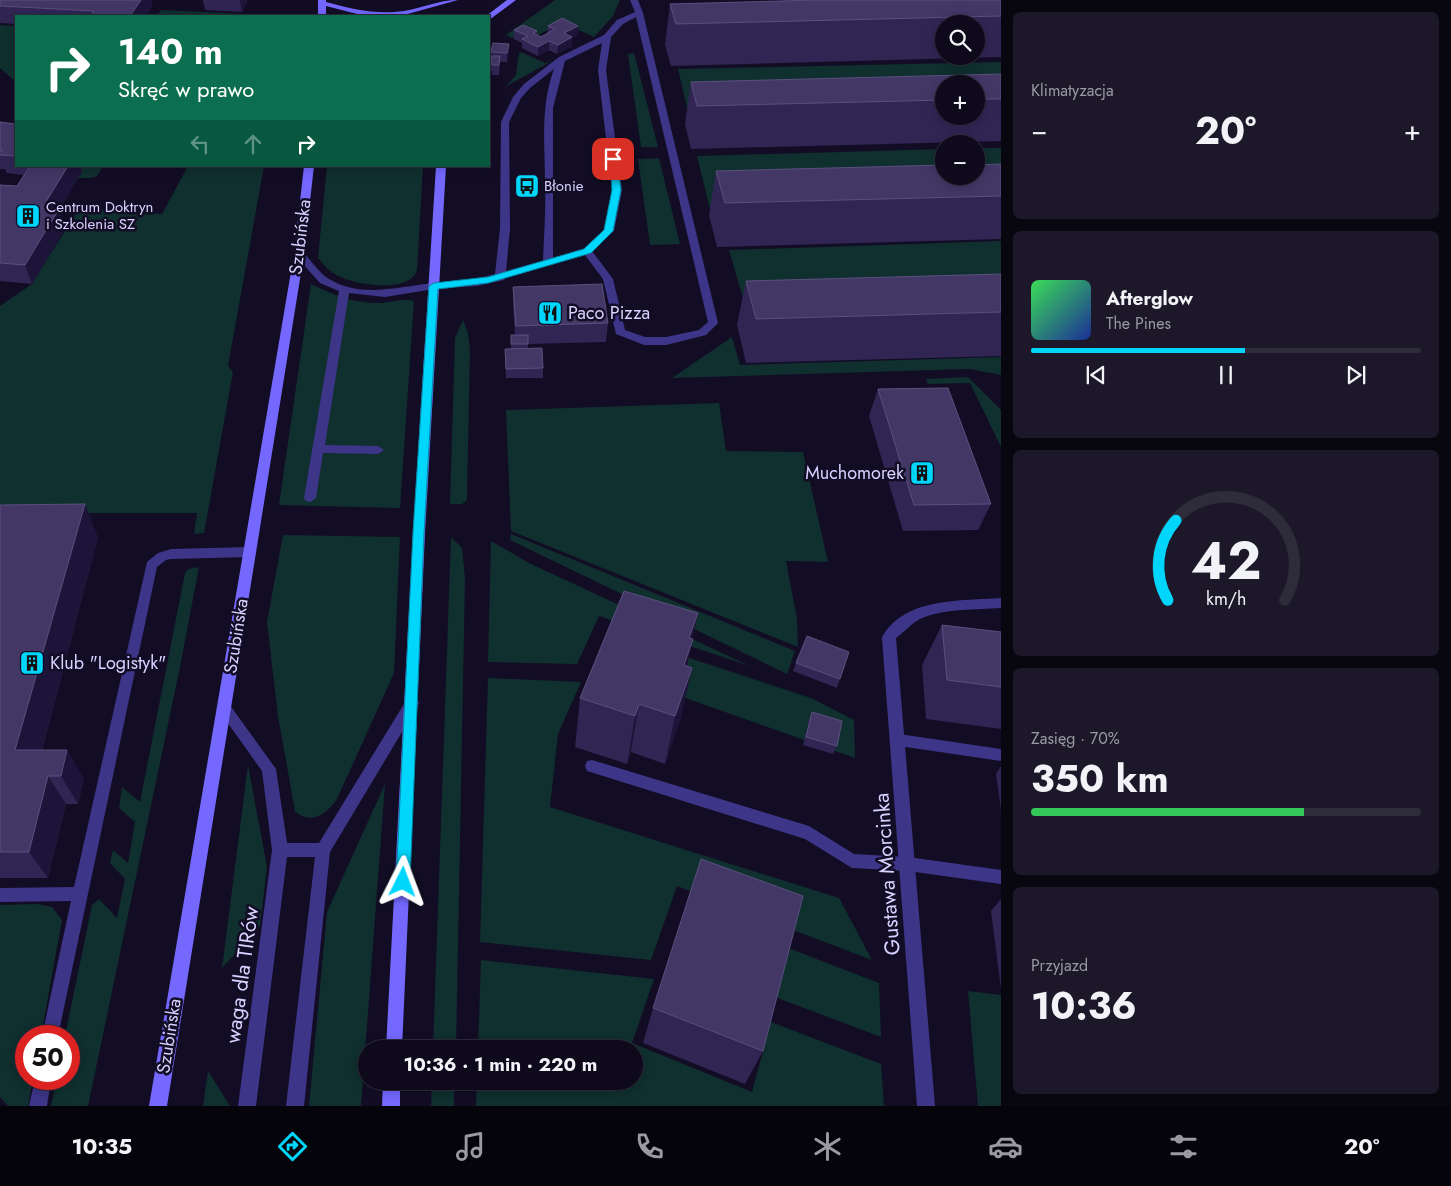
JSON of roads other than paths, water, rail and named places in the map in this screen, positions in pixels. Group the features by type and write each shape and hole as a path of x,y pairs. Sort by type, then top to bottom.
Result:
{"main road":[{"path":"322,15 322,1 369,15 404,13 440,2 454,0"},
{"path":"490,17 512,0"},
{"path":"440,2 441,15"},
{"name":"Szubińska","path":"158,1106 299,254 309,167"},
{"path":"394,1040 419,533 441,167"},
{"path":"391,1106 392,1090"}],"street":[{"path":"588,251 608,280 620,332 644,341 666,341 702,333 713,323 634,0"},
{"path":"500,278 505,229 505,122 517,97 527,86 562,59 606,37 620,22 638,13"},
{"path":"299,254 324,281 345,289 386,294 434,286 477,283 500,278 548,261 588,251 609,231 617,190 602,70 606,37"},
{"path":"548,261 550,185 546,117 552,81 562,59"},
{"path":"310,498 345,289"},
{"path":"318,449 378,450"},
{"path":"52,1025 151,565 162,556 171,554 250,552"},
{"name":"Gustawa Morcinka","path":"926,1106 899,740 889,638 903,621 919,613 936,609 1001,603"},
{"path":"296,1106 323,850 412,704"},
{"name":"waga dla TIRów","path":"224,708 269,769 280,850 247,1106"},
{"path":"899,740 1001,755"},
{"path":"592,766 809,833 852,861 908,864 1001,877"},
{"path":"280,850 323,850"},
{"path":"0,894 79,894"},
{"path":"38,1106 41,1090"}],"place":[{"name":"Błonie","path":"527,186"},
{"name":"Centrum Doktryn i Szkolenia SZ","path":"28,216"},
{"name":"Paco Pizza","path":"550,313"},
{"name":"Muchomorek","path":"922,473"},
{"name":"Klub \"Logistyk\"","path":"32,663"}]}
